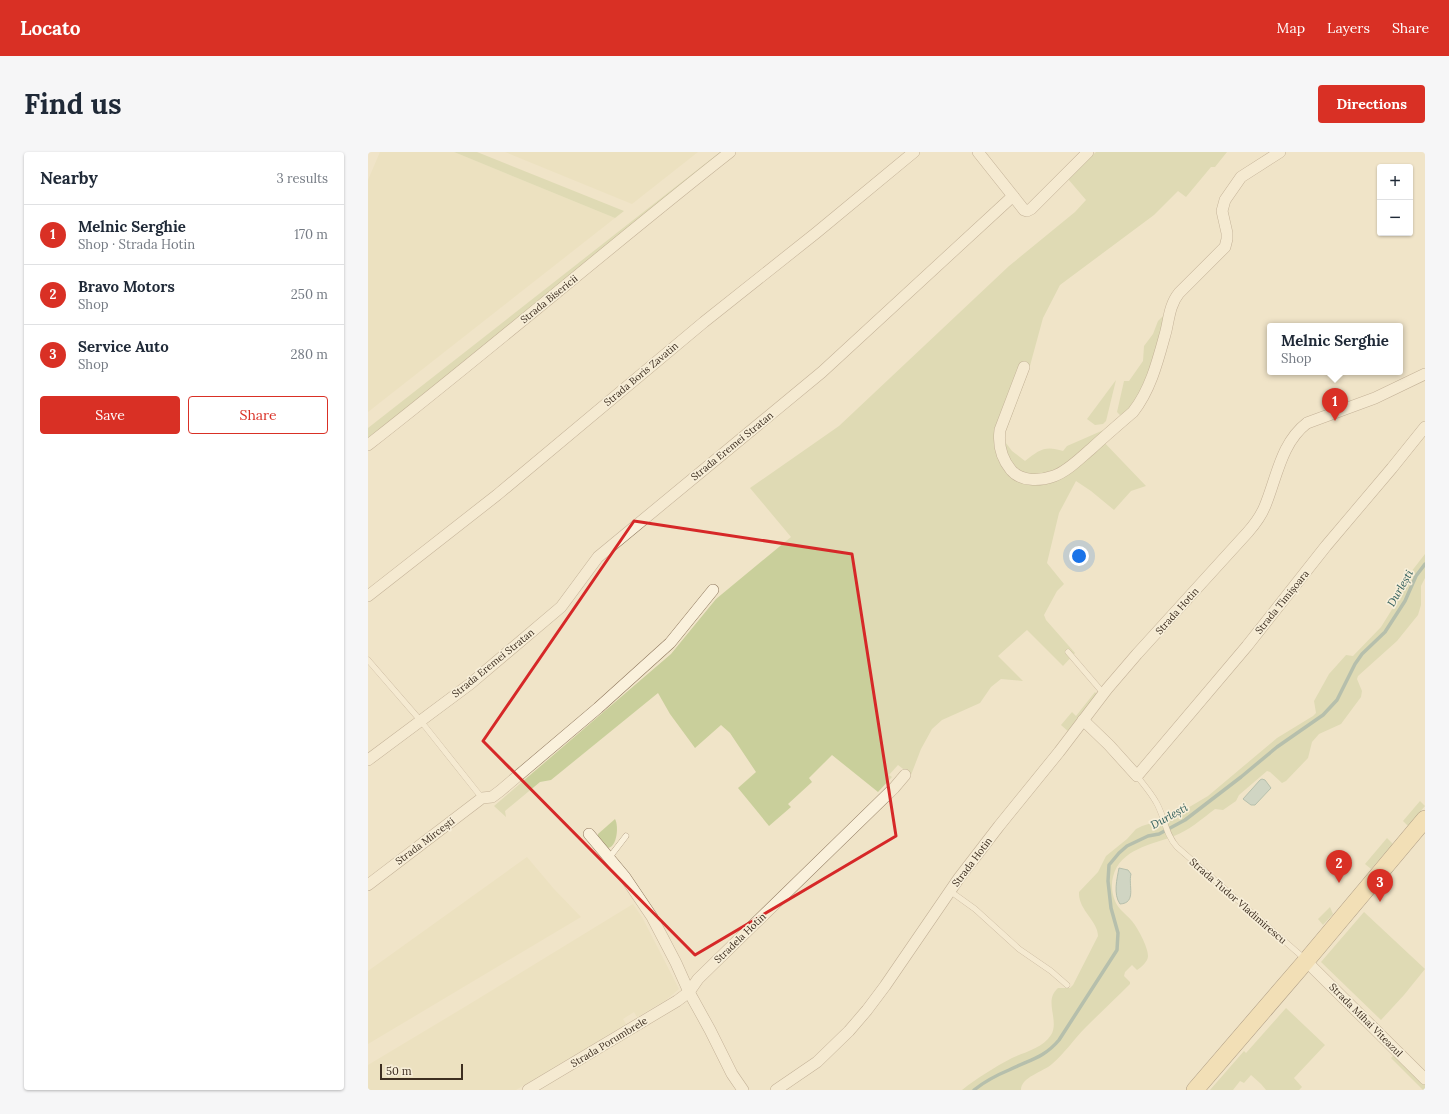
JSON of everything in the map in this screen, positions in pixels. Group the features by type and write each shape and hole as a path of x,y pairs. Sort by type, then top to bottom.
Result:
{"main road":[{"path":"1197,1089 1425,819"}],"street":[{"name":"Strada Bisericii","path":"368,445 413,410 660,207 730,152"},
{"name":"Strada Boris Zavatin","path":"368,596 497,495 704,322 816,233 914,152"},
{"path":"978,152 1024,210 1027,211 1031,209 1088,152"},
{"path":"1024,367 1000,430 999,440 1003,458 1016,476 1029,479 1041,479 1055,476 1072,465 1133,412 1141,402 1156,367 1175,300 1179,293 1225,247 1227,233 1222,211 1225,200 1241,177 1280,152"},
{"name":"Strada Eremei Stratan","path":"368,760 470,684 561,607 598,557 822,372 1013,196"},
{"name":"Strada Hotin","path":"776,1090 817,1062 849,1031 867,1010 893,976 950,890 999,826 1060,752 1083,720 1137,654 1257,521 1270,493 1284,454 1292,438 1300,429 1307,423 1375,398 1425,374"},
{"name":"Strada Timișoara","path":"1137,776 1247,646 1326,546 1425,427"},
{"name":"Strada Mircești","path":"368,885 482,798 492,797 500,791 670,643 713,590"},
{"path":"1083,720 1109,745 1137,776"},
{"name":"Stradela Hotin","path":"689,992 698,979 894,788 904,775"},
{"path":"589,834 625,877 652,917 732,1074 743,1090"},
{"name":"Strada Mihai Viteazul","path":"1306,961 1425,1079"},
{"name":"Strada Porumbrele","path":"528,1090 677,1001 689,992"}],"lane":[{"path":"1068,652 1104,694"},
{"path":"368,660 420,720 482,798"},
{"name":"Strada Tudor Vladimirescu","path":"1137,776 1156,802 1170,839 1177,847 1306,961"},
{"path":"609,858 626,836"},
{"name":"Strada Hotin","path":"950,890 975,909 1019,949 1067,984"}],"highlighted area":[{"path":"634,521 852,554 896,836 695,955 483,741"}],"shaded area":[{"path":"380,152 454,152 615,218 368,412 368,180"},
{"path":"505,152 698,152 632,204"},
{"path":"527,857 554,889 581,917 368,1044 368,971"},
{"path":"633,904 642,917 679,989 666,1000 637,1017 634,1012 623,1019 626,1024 516,1090 368,1090 368,1065"}],"green space":[{"path":"454,152 477,152 624,211 615,218"},
{"path":"720,152 726,152 368,441 368,428"},
{"path":"1096,152 1227,152 1215,167 1211,167 1186,197 1178,191 1154,215 1060,285 1043,318 1028,373 1003,439 1012,451 1025,461 1038,451 1051,448 1063,451 1067,446 1106,429 1100,438 1146,486 1131,491 1114,510 1076,481 1059,513 1047,563 1064,584 1057,591 1044,615 1046,620 1075,653 1063,666 1027,630 998,656 1023,681 1001,679 991,687 980,703 942,720 932,729 921,749 911,775 898,765 889,775 892,777 878,792 832,755 809,778 812,782 788,804 791,807 769,826 738,788 756,772 730,733 721,725 695,748 670,714 658,693 551,780 540,782 505,811 506,817 494,806 671,654 716,599 791,537 750,488 839,426 1009,266 1075,212 1086,200 1068,179"},
{"path":"1168,301 1147,385 1128,412 1120,415 1117,412 1124,381 1129,381 1143,361 1144,346 1153,334 1158,321 1164,315"},
{"path":"1116,380 1106,421 1103,424 1095,425 1087,419"},
{"path":"1425,554 1425,578 1421,586 1421,605 1418,615 1397,641 1358,676 1357,679 1362,691 1361,697 1341,724 1319,734 1312,742 1308,758 1286,781 1282,783 1267,771 1239,795 1236,801 1223,810 1215,809 1179,834 1138,849 1122,860 1113,877 1112,889 1114,898 1116,904 1139,932 1148,952 1148,958 1143,966 1137,970 1132,965 1125,972 1124,976 1130,984 1077,1036 1057,1060 1048,1067 1028,1078 1022,1085 1021,1090 962,1090 999,1065 1039,1046 1051,1035 1054,1023 1052,999 1054,993 1058,988 1070,988 1073,985 1098,936 1095,925 1082,904 1079,892 1098,872 1106,856 1127,839 1136,829 1174,816 1208,796 1277,738 1313,716 1316,713 1314,701 1329,674 1346,655 1353,656 1381,627 1396,603 1404,581"},
{"path":"1095,692 1098,696 1070,733 1061,725 1072,712 1076,716"},
{"path":"1420,801 1425,806 1408,826 1403,821"},
{"path":"615,819 617,826 616,836 611,847 608,848 598,838 598,834"},
{"path":"1387,838 1393,844 1371,869 1365,864"},
{"path":"1330,907 1333,914 1323,925 1318,919"},
{"path":"1364,912 1425,969 1381,1020 1321,962"},
{"path":"1286,1008 1325,1045 1294,1078 1302,1087 1299,1090 1266,1090 1251,1075 1244,1083 1240,1081 1233,1090 1210,1090 1244,1051 1246,1053"},
{"path":"1393,1056 1399,1058 1425,1084 1425,1090 1423,1090 1391,1058"}],"water":[{"path":"1262,779 1265,780 1271,788 1255,805 1251,805 1243,799"},
{"path":"1119,868 1128,870 1131,874 1130,897 1125,903 1120,904 1116,891"}],"waterway":[{"name":"Durlești","path":"974,1090 995,1076 1036,1058 1048,1051 1059,1040 1117,950 1118,933 1111,908 1108,881 1109,865 1119,853 1127,846 1148,836 1159,834 1185,820 1277,747 1323,715 1337,700 1355,664 1362,654 1385,632 1405,601 1416,576 1425,564"}],"place":[{"name":"Melnic Serghie","path":"1335,421"},
{"name":"Bravo Motors","path":"1339,883"},
{"name":"Service Auto","path":"1380,902"}]}
